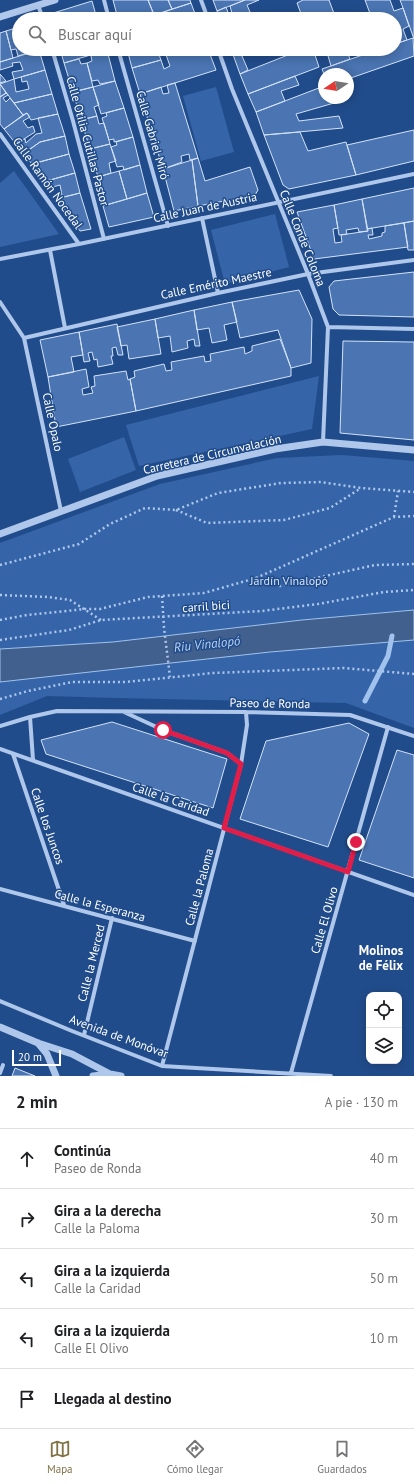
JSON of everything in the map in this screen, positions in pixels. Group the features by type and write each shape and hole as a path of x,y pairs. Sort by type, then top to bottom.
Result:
{"street":[{"path":"16,12 55,0"},
{"path":"104,0 108,12"},
{"path":"201,0 205,12"},
{"path":"38,5 40,12"},
{"path":"0,17 12,13"},
{"name":"Calle Otilia Cutillas Pastor","path":"54,56 104,239"},
{"name":"Calle Gabriel Miró","path":"120,56 168,226"},
{"name":"Calle Conde Coloma","path":"220,56 232,89 308,274 328,327 323,442"},
{"name":"Calle Ramón Nocedal","path":"0,134 79,244"},
{"name":"Calle Juan de Austria","path":"0,259 168,226 414,174"},
{"path":"202,218 218,292"},
{"path":"50,250 64,328"},
{"name":"Calle Emérito Maestre","path":"24,338 218,292 308,274 414,260"},
{"path":"0,302 24,338"},
{"path":"328,327 414,329"},
{"name":"Calle Opalo","path":"24,338 61,511"},
{"name":"Carretera de Circunvalación","path":"0,534 156,476 275,449 323,442 414,450"},
{"name":"Paseo de Ronda","path":"0,726 56,711 246,712 350,715 414,736"},
{"name":"Paseo de Ronda","path":"122,711 163,730 227,753 241,764"},
{"name":"Calle la Paloma","path":"162,1066 241,764 247,725 246,712"},
{"path":"30,717 33,760"},
{"name":"Calle El Olivo","path":"291,1073 388,727"},
{"path":"0,749 13,754"},
{"name":"Calle la Caridad","path":"13,754 414,895"},
{"name":"Calle los Juncos","path":"13,754 64,905"},
{"name":"Calle la Esperanza","path":"0,889 195,941"},
{"name":"Calle la Merced","path":"84,1036 112,918"},
{"name":"Avenida de Monóvar","path":"0,1001 84,1036 162,1066 331,1076"},
{"path":"0,1027 38,1043 72,1054 110,1074"},
{"path":"38,1043 47,1054 54,1067 56,1076"},
{"path":"0,1073 3,1065"},
{"path":"93,1076 110,1074 122,1076"}],"path":[{"path":"176,510 218,494 281,483 322,482 361,488 414,492"},
{"path":"0,565 79,544 110,524 145,508 176,510 207,523 284,520 330,508 361,488"},
{"path":"394,517 398,491"},
{"path":"0,620 85,609 100,609 148,597 204,592 256,578 394,517 414,516"},
{"path":"256,578 280,586 375,565 414,564"},
{"name":"carril bici","path":"0,640 69,630 101,620 262,611 318,604 384,592 414,590"},
{"path":"0,596 48,597 70,600 101,620"},
{"path":"162,596 170,677"},
{"path":"0,700 28,691 72,682 126,682 213,673 344,668 414,674"}],"green space":[{"path":"216,87 234,152 201,161 183,96"},
{"path":"14,171 59,234 0,247 0,183"},
{"path":"275,214 289,267 225,284 211,230"},
{"path":"319,376 312,429 139,466 126,425"},
{"path":"124,437 136,470 80,492 68,459"},
{"name":"Jardín Vinalopó","path":"342,455 414,461 414,728 346,703 47,696 0,715 0,543 160,484 277,458"}],"water":[{"name":"Riu Vinalopó","path":"414,610 414,640 270,652 0,682 0,649 113,642 302,620"}],"building":[{"path":"113,0 148,0 153,12 116,12"},
{"path":"148,0 168,0 172,9 163,12 153,12"},
{"path":"168,0 190,0 191,3 172,9"},
{"path":"213,0 245,0 217,11"},
{"path":"245,0 259,0 247,5 250,12 232,12 230,6"},
{"path":"303,0 329,0 333,12 300,12 297,3"},
{"path":"365,0 390,0 394,11 403,8 409,26 403,29 407,40 402,42 402,12 369,12"},
{"path":"400,0 414,0 414,39 403,8"},
{"path":"92,1 95,12 56,12"},
{"path":"191,3 194,12 164,12"},
{"path":"226,7 228,12 217,12 217,11"},
{"path":"12,29 12,50 11,50 6,31"},
{"path":"6,31 13,58 0,62 0,33"},
{"path":"413,38 414,56 354,77 354,68 325,68 360,56 402,56 402,42"},
{"path":"20,56 41,56 45,70 14,79 12,72 23,70 20,62 12,63 13,66 0,70 0,62"},
{"path":"62,56 87,56 64,63"},
{"path":"91,56 109,56 115,81 100,84 98,80 92,81 87,63 92,61"},
{"path":"129,56 160,56 161,60 132,68"},
{"path":"166,56 211,56 216,70 140,94 132,68 161,60 164,69 170,66"},
{"path":"234,56 242,56 248,70 240,74"},
{"path":"285,56 315,56 319,67 248,94 240,74"},
{"path":"328,56 349,56 350,59 331,66"},
{"path":"79,59 81,64 87,63 93,87 73,92 64,63"},
{"path":"45,70 52,94 14,103 0,84 14,79 16,92 29,89 27,81 22,82 21,77"},
{"path":"0,74 6,81 0,83"},
{"path":"295,76 299,85 281,91 285,101 256,112 248,94"},
{"path":"115,81 124,108 101,114 93,87"},
{"path":"175,83 198,158 190,160 189,154 181,156 182,162 163,169 140,94 161,87 163,94 169,93 167,85"},
{"path":"0,84 6,93 0,97"},
{"path":"93,87 99,105 94,107 97,116 81,120 73,92"},
{"path":"318,88 318,104 331,104 296,114 299,121 339,116 343,128 264,135 256,112"},
{"path":"6,93 8,95 3,98 6,102 10,98 23,115 4,129 0,124 0,97"},
{"path":"52,94 58,114 31,120 27,113 23,115 14,103"},
{"path":"124,108 133,137 114,142 114,139 109,140 102,118 107,116 106,113"},
{"path":"27,113 30,117 23,121 28,128 33,126 35,132 16,144 4,129"},
{"path":"58,114 65,136 40,142 23,154 16,144 25,139 26,143 36,134 42,133 38,118"},
{"path":"97,116 99,124 104,123 110,144 90,149 81,120"},
{"path":"414,130 414,161 356,175 347,145"},
{"path":"300,132 308,151 346,142 356,175 289,189 283,185 264,135"},
{"path":"65,136 69,154 32,164 23,154 40,142"},
{"path":"133,137 140,165 124,170 123,166 117,167 111,147 117,145 116,142"},
{"path":"110,144 116,161 109,163 111,173 98,177 90,149"},
{"path":"69,154 75,173 43,182 32,164"},
{"path":"198,158 205,181 250,167 258,190 255,195 198,206 192,160"},
{"path":"192,160 198,206 174,211 163,169"},
{"path":"140,165 147,193 127,199 119,171"},
{"path":"119,171 127,199 106,205 98,177"},
{"path":"75,173 80,193 56,199 54,196 62,195 60,185 49,188 43,182"},
{"path":"414,188 414,221 367,229 362,199"},
{"path":"80,193 91,229 80,231 56,199"},
{"path":"147,193 154,217 109,227 103,206"},
{"path":"362,199 368,231 359,232 358,228 346,230 347,234 339,235 334,205"},
{"path":"334,205 338,228 333,229 335,243 342,242 341,235 368,231 367,229 372,228 373,235 368,235 369,239 382,236 382,233 385,232 385,226 404,223 408,247 314,259 297,212"},
{"path":"414,221 414,250 408,250 404,223"},
{"path":"414,272 414,317 339,315 333,309 329,287 334,281"},
{"path":"299,290 312,319 311,363 291,368 278,330 240,338 232,302"},
{"path":"232,302 237,322 224,325 227,340 212,343 209,328 197,330 194,310"},
{"path":"194,310 200,346 195,346 194,339 187,341 188,348 172,352 170,336 158,338 155,319"},
{"path":"155,319 161,354 129,359 127,345 121,346 117,327"},
{"path":"117,324 123,355 118,355 116,347 112,348 113,356 111,356 113,364 98,367 97,359 94,360 92,352 88,353 90,361 84,362 79,332"},
{"path":"79,332 83,355 71,357 74,372 48,377 40,340"},
{"path":"280,339 291,368 291,376 136,411 130,379 135,377 134,371 164,364 166,371 172,370 171,362 204,356 205,362 211,361 210,354 244,347 245,354 252,351 252,346"},
{"path":"343,341 414,342 414,440 340,433"},
{"path":"86,369 89,387 82,389 83,395 93,393 91,387 95,386 94,376 126,371 128,380 130,379 136,411 56,427 48,377"},
{"path":"112,722 227,759 213,808 46,754 41,740"},
{"path":"349,723 369,734 328,847 240,819 266,741"},
{"path":"397,750 414,755 414,878 359,860"},
{"path":"15,1068 35,1076 12,1076"}],"waterway":[{"path":"365,701 388,656 392,636"}],"district":[{"name":"Molinos de Félix","path":"381,958"}],"route":[{"path":"163,730 227,753 241,764 224,828 348,872 356,842"}]}
